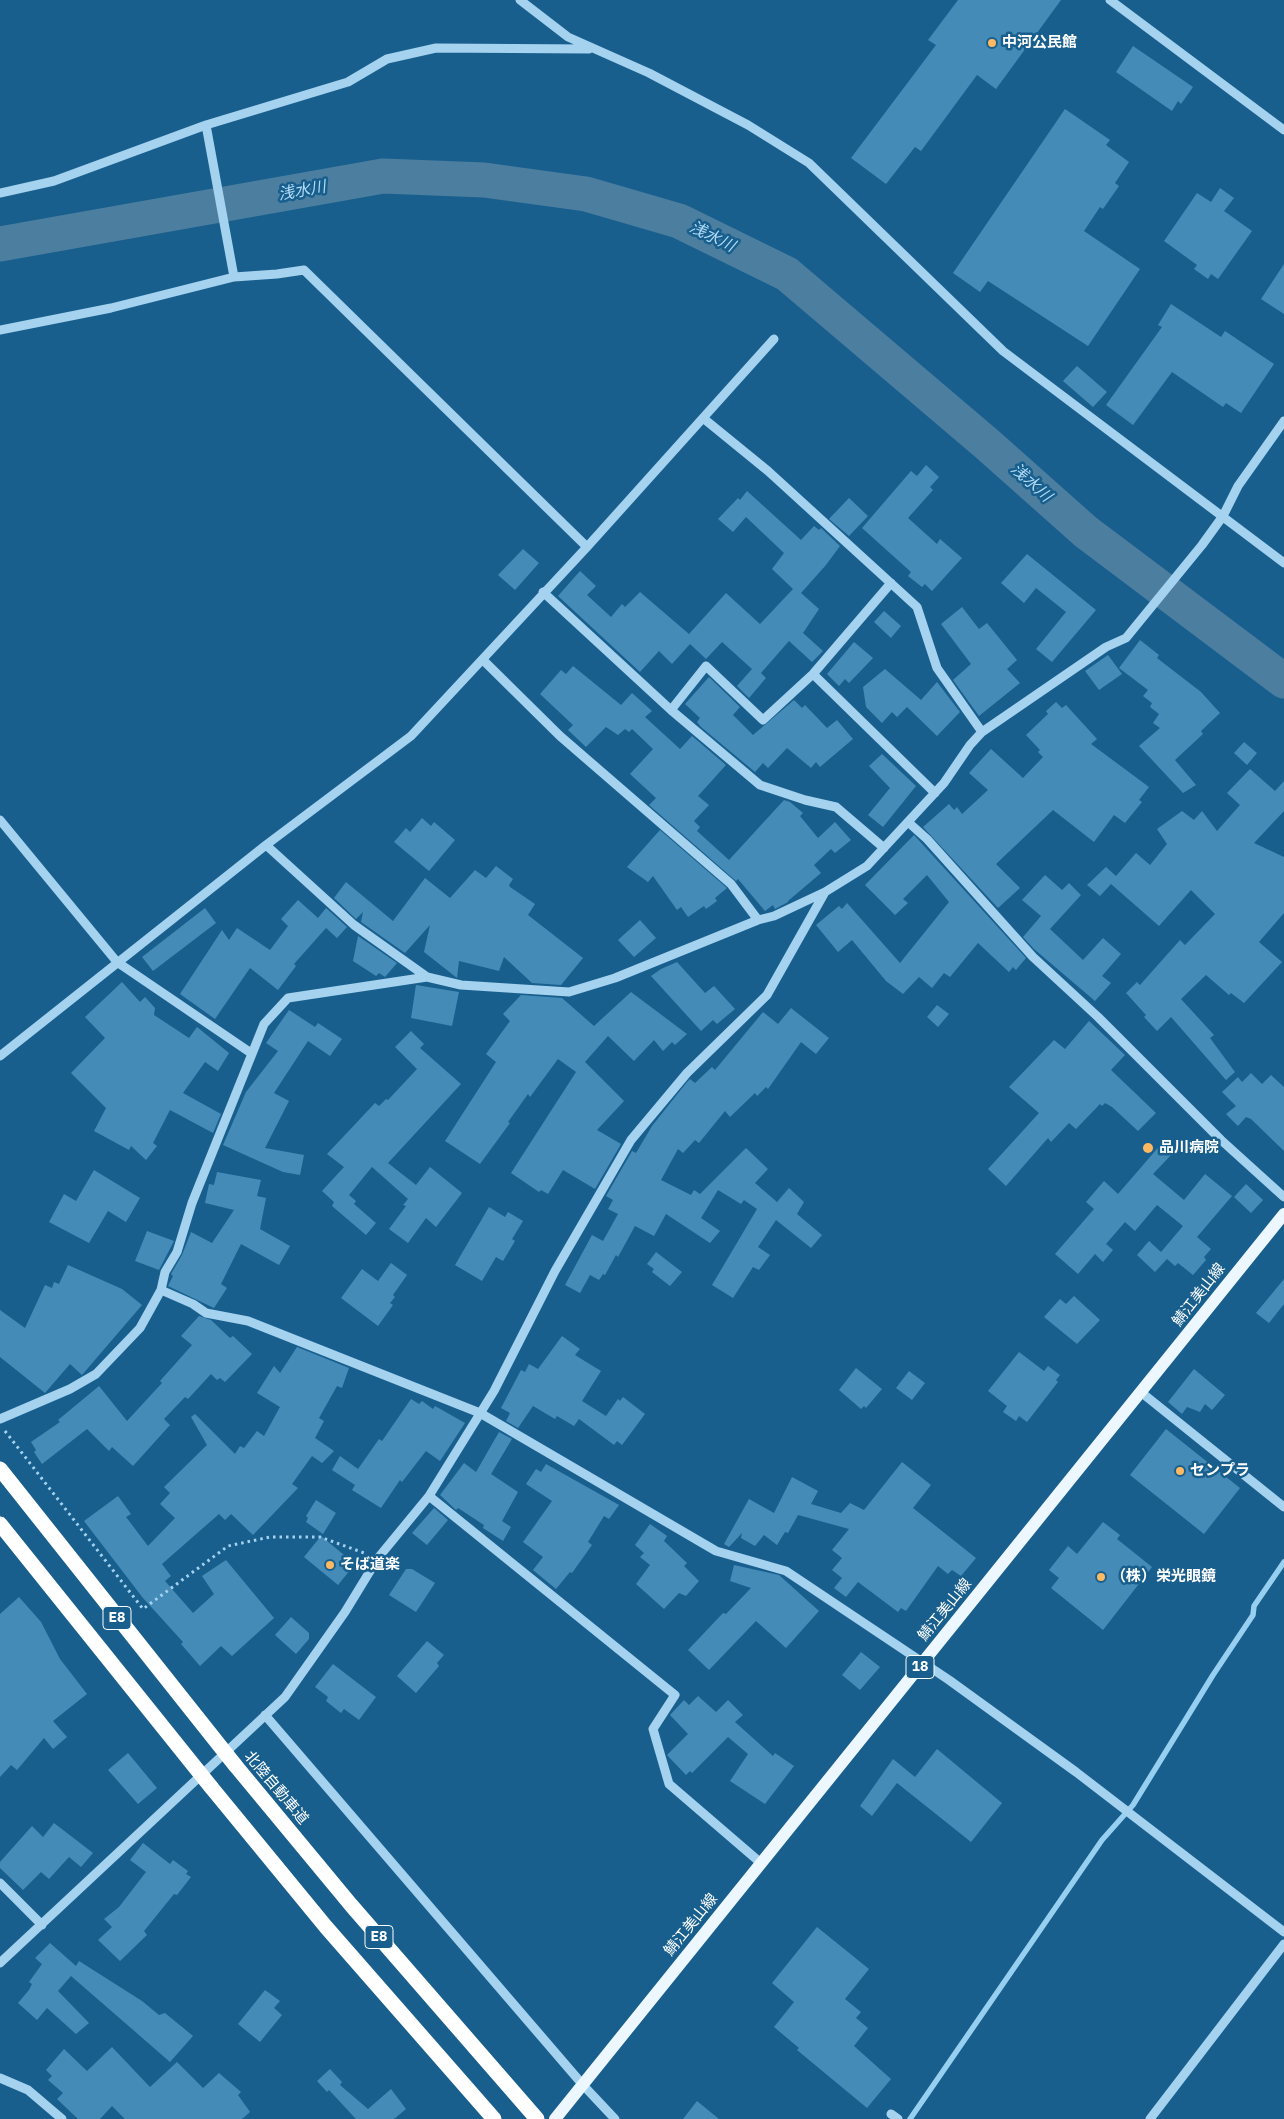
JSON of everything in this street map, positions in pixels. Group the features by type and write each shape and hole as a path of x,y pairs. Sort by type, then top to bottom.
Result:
{"highway":[{"name":"北陸自動車道","path":"0,1469 235,1765 351,1904 537,2119"},
{"name":"E8","path":"0,1524 326,1927 494,2119"},
{"path":"326,1927 378,1996 481,2119"}],"main road":[{"name":"鯖江美山線","path":"555,2119 1142,1393 1284,1214"}],"street":[{"path":"520,0 568,37 666,81 748,126 808,163 1003,351 1284,563"},
{"path":"1110,0 1284,130"},
{"path":"0,193 54,181 206,124 348,82 387,59 436,48 594,49"},
{"path":"206,124 229,261 234,277"},
{"path":"0,330 111,308 234,277 304,270 587,547"},
{"path":"0,1056 266,845 411,736 483,660 542,592 587,547 774,340"},
{"path":"703,418 768,471 917,607 937,668 982,732"},
{"path":"266,845 354,925 426,976 461,985 569,992 615,978 758,920 774,916 825,892 867,866 935,793 970,745 982,732 1106,646 1126,638 1202,545 1223,516 1238,486 1284,421"},
{"path":"671,710 706,666 763,720 813,674 891,583"},
{"path":"542,592 671,710 760,785 805,800 836,807 884,848"},
{"path":"483,660 560,736 731,884 758,920"},
{"path":"813,674 935,793"},
{"path":"0,820 117,962 251,1053"},
{"path":"908,822 927,839 1033,957 1098,1017 1221,1140 1284,1197"},
{"path":"0,1963 285,1697 345,1612 378,1558 428,1496 494,1391 555,1271 631,1140 687,1073 767,995 825,892"},
{"path":"0,1419 70,1390 96,1374 140,1328 161,1290 165,1272 177,1252 192,1203 264,1024 288,998 426,976"},
{"path":"161,1290 193,1304 206,1313 248,1321 480,1413 716,1551 786,1571 922,1664 949,1680 1076,1772 1284,1932"},
{"path":"1142,1393 1284,1506"},
{"path":"428,1496 674,1695 654,1729 669,1784 762,1864"},
{"path":"265,1715 583,2085 615,2119"},
{"path":"0,1883 42,1925"},
{"path":"1150,2119 1284,1944"},
{"path":"0,2078 28,2090 62,2119"}],"path":[{"path":"0,1424 143,1609 228,1546 270,1537 320,1537 378,1558"}],"building":[{"path":"958,0 1061,0 996,89 977,75 921,151 915,147 886,184 851,158 936,45 928,40"},
{"path":"1133,46 1193,87 1181,104 1178,101 1172,111 1116,72"},
{"path":"1065,109 1110,140 1106,145 1129,162 1115,183 1119,186 1103,209 1100,207 1084,231 1140,269 1088,346 988,281 980,292 953,273"},
{"path":"1220,188 1234,198 1224,211 1252,231 1218,279 1211,274 1208,279 1194,269 1197,265 1164,241 1197,193 1211,202"},
{"path":"1284,264 1284,314 1261,299"},
{"path":"1171,304 1221,337 1225,331 1274,364 1241,413 1226,403 1223,407 1172,372 1133,425 1106,405 1162,327 1158,325"},
{"path":"1077,366 1107,392 1093,407 1063,381"},
{"path":"926,465 939,477 930,487 933,490 908,518 937,544 940,539 962,558 932,591 925,584 922,587 908,576 911,572 862,528 911,471 917,476"},
{"path":"747,491 801,540 814,526 819,530 821,528 840,546 801,593 819,609 803,633 823,651 812,662 789,641 761,673 766,678 749,698 737,686 752,669 722,642 706,659 690,644 672,664 659,651 640,672 558,596 580,571 596,586 587,595 611,617 622,604 625,607 640,592 689,634 726,593 760,624 793,589 772,569 784,553 746,517 733,532 718,519 738,498 740,500"},
{"path":"849,498 868,516 849,536 829,519"},
{"path":"523,549 539,563 515,590 498,575"},
{"path":"1027,554 1096,610 1052,662 1036,649 1066,612 1036,588 1024,603 1001,583"},
{"path":"962,607 979,629 987,623 1017,660 1007,669 1020,683 979,716 953,680 971,664 941,624"},
{"path":"884,611 901,626 891,638 874,622"},
{"path":"1140,640 1159,655 1157,658 1201,692 1220,713 1201,731 1203,734 1175,760 1196,785 1183,793 1139,746 1160,728 1153,723 1159,714 1150,707 1152,703 1143,696 1148,690 1119,668"},
{"path":"854,642 873,658 849,683 845,679 839,686 827,674"},
{"path":"1108,655 1122,674 1099,690 1085,671"},
{"path":"573,666 621,705 632,693 652,711 645,717 680,749 692,736 726,765 698,796 709,805 694,821 700,827 697,831 729,860 784,800 790,802 803,813 800,816 818,838 835,822 851,840 835,853 831,849 814,865 821,873 788,902 775,909 773,905 765,911 738,879 736,881 649,805 656,798 630,774 653,749 632,729 629,732 625,729 618,735 606,727 586,747 568,730 573,725 540,694 561,670 566,674"},
{"path":"885,669 921,700 937,682 960,712 937,736 907,707 897,717 892,712 882,723 866,707 863,687"},
{"path":"709,677 740,707 733,715 753,735 794,700 802,708 805,705 827,728 837,720 853,739 820,767 816,762 811,768 787,748 768,768 763,763 755,772 701,727 697,722 700,718 685,704"},
{"path":"1056,702 1062,708 1066,705 1097,739 1091,744 1149,787 1139,800 1142,802 1125,823 1114,815 1094,842 1053,810 996,864 1020,888 998,908 923,827 949,804 954,810 957,807 962,814 988,790 969,773 991,749 1023,778 1043,757 1038,752 1040,750 1026,735 1048,714 1046,711"},
{"path":"1244,742 1257,753 1247,765 1234,753"},
{"path":"882,754 916,786 883,827 868,815 890,788 869,766"},
{"path":"1250,769 1275,791 1284,781 1284,811 1254,843 1284,857 1284,913 1259,942 1282,962 1244,1003 1231,993 1229,995 1206,975 1181,999 1214,1035 1210,1038 1235,1072 1226,1080 1171,1017 1157,1031 1144,1017 1146,1015 1126,993 1137,982 1140,985 1180,940 1185,945 1215,914 1191,890 1159,926 1111,884 1100,896 1087,885 1106,867 1116,876 1136,853 1150,865 1167,844 1157,829 1182,811 1194,820 1202,811 1217,831 1240,805 1227,793"},
{"path":"422,818 431,826 434,822 455,840 429,871 394,842 406,828 410,832"},
{"path":"660,830 727,888 715,898 717,901 706,909 704,906 688,917 681,907 677,910 653,876 648,882 627,867"},
{"path":"914,835 1026,958 1016,970 1013,967 1009,972 978,943 950,977 944,973 932,988 919,977 903,994 886,981 852,940 838,952 816,925 839,906 842,909 847,903 900,963 949,902 927,875 903,899 908,903 895,915 865,885"},
{"path":"496,866 513,879 509,885 510,887 535,904 528,915 583,958 561,985 532,983 504,957 499,971 459,961 457,978 424,952 430,925 405,953 361,922 363,912 356,919 334,898 346,882 393,921 425,878 450,898 475,870 486,878"},
{"path":"1045,875 1062,890 1069,883 1081,895 1050,929 1083,960 1103,938 1121,954 1102,976 1111,983 1095,1001 1034,949 1023,937 1041,916 1022,900"},
{"path":"298,900 318,918 326,908 347,927 337,938 326,928 294,964 296,966 278,990 250,968 215,1019 180,994 222,930 229,940 237,928 270,950 288,926 281,919"},
{"path":"205,908 216,923 153,971 142,957"},
{"path":"640,920 656,938 634,957 618,940"},
{"path":"358,936 397,963 385,977 379,973 376,976 353,961"},
{"path":"677,962 705,993 714,986 735,1009 717,1024 713,1020 701,1031 651,976"},
{"path":"122,982 140,1002 145,997 155,1008 154,1015 189,1038 197,1027 229,1053 218,1071 205,1062 183,1093 221,1114 213,1133 170,1110 153,1143 157,1146 146,1160 131,1146 129,1150 94,1131 106,1108 71,1073 105,1038 85,1017"},
{"path":"416,985 459,992 452,1026 411,1018"},
{"path":"631,992 687,1034 675,1045 672,1042 663,1051 654,1040 634,1061 608,1036 585,1062 624,1101 597,1130 621,1144 595,1189 563,1170 548,1194 541,1190 539,1192 511,1173 576,1072 558,1059 530,1097 528,1094 508,1122 510,1123 480,1164 445,1141 496,1062 486,1054 510,1021 503,1014 521,995 562,998 594,1026"},
{"path":"937,1005 949,1014 938,1027 927,1017"},
{"path":"791,1008 829,1038 816,1054 801,1042 768,1089 766,1087 757,1096 755,1093 730,1117 725,1111 699,1143 695,1140 683,1153 678,1149 661,1180 691,1195 694,1190 700,1194 746,1148 768,1169 755,1183 777,1202 789,1188 804,1202 797,1214 822,1235 811,1248 776,1220 758,1247 770,1255 759,1270 753,1267 733,1298 712,1285 757,1209 744,1200 741,1204 718,1190 701,1218 720,1231 710,1243 666,1214 654,1236 635,1226 618,1257 616,1255 605,1275 603,1274 599,1280 590,1275 580,1293 565,1285 592,1235 603,1241 618,1214 608,1209 613,1200 606,1196 632,1151 636,1153 652,1126 687,1082 690,1079 695,1083 712,1067 715,1070 763,1012 778,1024"},
{"path":"289,1010 315,1027 318,1023 342,1039 330,1056 308,1041 274,1093 289,1101 265,1148 304,1155 300,1175 283,1172 223,1145 246,1092 278,1051 266,1043"},
{"path":"1089,1021 1125,1055 1111,1070 1156,1113 1138,1131 1112,1107 1105,1103 1102,1106 1100,1104 1076,1129 1069,1123 1051,1142 1048,1138 1006,1186 988,1169 1039,1113 1009,1087 1054,1040 1065,1049"},
{"path":"411,1031 424,1044 420,1048 461,1084 388,1163 416,1185 430,1167 462,1193 436,1227 426,1218 408,1243 389,1229 406,1206 403,1205 408,1199 372,1167 349,1195 356,1201 354,1204 376,1223 366,1235 332,1206 334,1202 322,1191 344,1167 327,1154 375,1103 379,1106 386,1099 388,1100 417,1069 395,1047"},
{"path":"1251,1073 1262,1084 1271,1075 1284,1087 1284,1151 1251,1119 1246,1117 1238,1126 1226,1114 1236,1106 1222,1092 1238,1077 1242,1082"},
{"path":"1162,1143 1173,1153 1153,1174 1184,1200 1205,1174 1232,1196 1197,1237 1211,1249 1204,1257 1206,1260 1193,1275 1178,1263 1175,1266 1167,1259 1155,1272 1137,1255 1149,1241 1161,1252 1183,1226 1157,1205 1135,1231 1125,1222 1106,1244 1113,1250 1103,1262 1095,1254 1078,1274 1055,1254 1094,1209 1086,1202 1104,1181 1118,1194"},
{"path":"94,1170 140,1198 126,1222 108,1211 89,1243 49,1222 64,1194 76,1201"},
{"path":"217,1172 261,1180 257,1196 266,1198 260,1229 290,1246 279,1265 241,1244 221,1284 227,1288 214,1308 168,1286 173,1276 171,1274 182,1255 191,1232 212,1243 234,1210 205,1203 209,1184 214,1185"},
{"path":"1246,1184 1263,1200 1251,1213 1234,1197"},
{"path":"489,1207 505,1217 508,1212 523,1221 512,1239 515,1241 503,1261 496,1257 482,1281 455,1265"},
{"path":"147,1231 174,1241 159,1270 135,1261"},
{"path":"656,1252 682,1272 670,1286 652,1272 654,1269 647,1264"},
{"path":"391,1263 407,1275 393,1295 395,1297 390,1303 393,1305 378,1326 341,1298 362,1269 378,1281"},
{"path":"68,1265 122,1289 142,1305 82,1375 70,1364 45,1393 0,1357 0,1310 25,1328 45,1285 52,1288 54,1282 59,1284"},
{"path":"1284,1279 1284,1304 1269,1323 1256,1313"},
{"path":"1074,1296 1100,1320 1077,1344 1044,1317 1060,1299 1066,1304"},
{"path":"199,1316 211,1320 230,1338 233,1336 252,1354 225,1382 220,1378 217,1380 211,1374 188,1399 185,1397 164,1419 170,1425 133,1466 112,1447 109,1451 87,1429 42,1464 34,1452 36,1450 31,1442 60,1422 58,1420 99,1386 127,1421 162,1383 160,1381 192,1345 181,1336"},
{"path":"562,1336 580,1349 575,1355 601,1371 582,1401 606,1416 618,1399 620,1401 623,1397 645,1414 622,1445 617,1441 614,1445 579,1419 574,1426 557,1416 555,1419 533,1406 518,1428 506,1421 510,1413 501,1408 521,1370 525,1372 529,1364 538,1369"},
{"path":"297,1347 349,1368 342,1388 337,1386 319,1418 324,1421 315,1438 334,1451 322,1463 312,1456 292,1484 298,1488 253,1535 231,1514 225,1520 219,1514 162,1564 171,1576 165,1581 193,1613 214,1594 202,1576 226,1560 274,1618 232,1656 221,1646 200,1666 181,1644 183,1642 143,1598 84,1521 118,1496 131,1514 126,1517 148,1546 175,1518 160,1504 170,1493 164,1487 207,1445 191,1417 195,1414 235,1454 240,1446 244,1448 257,1431 264,1436 280,1407 257,1393 274,1366 280,1373"},
{"path":"1019,1352 1044,1371 1048,1366 1060,1375 1056,1380 1058,1382 1027,1422 1019,1416 1016,1421 1003,1412 1007,1406 988,1391"},
{"path":"856,1368 882,1389 866,1408 864,1406 861,1409 839,1390"},
{"path":"1194,1369 1225,1395 1212,1410 1205,1404 1200,1412 1187,1407 1182,1414 1168,1402"},
{"path":"909,1371 925,1383 912,1400 896,1388"},
{"path":"411,1399 419,1404 422,1401 433,1409 435,1406 465,1423 440,1461 426,1451 402,1482 400,1480 381,1508 352,1490 355,1485 332,1470 340,1456 358,1469 379,1439 382,1441"},
{"name":"センプラ","path":"1166,1429 1240,1488 1204,1534 1130,1475"},
{"path":"499,1432 512,1439 491,1474 518,1492 502,1521 511,1527 503,1541 483,1528 484,1525 458,1508 456,1510 440,1495 464,1463 476,1472"},
{"path":"902,1462 931,1485 913,1508 976,1558 961,1576 952,1570 948,1574 938,1566 906,1611 901,1608 898,1612 858,1582 846,1597 834,1588 842,1578 832,1570 842,1558 832,1550 849,1529 798,1515 788,1533 785,1532 777,1545 764,1535 755,1546 741,1538 742,1533 729,1547 724,1544 749,1499 774,1513 792,1477 818,1491 811,1504 841,1513 850,1503 864,1510"},
{"path":"546,1464 619,1505 609,1519 604,1516 588,1542 592,1545 572,1573 570,1572 556,1589 533,1570 543,1557 523,1542 552,1501 526,1484 536,1469 541,1472"},
{"path":"316,1500 336,1513 323,1534 306,1522 308,1518 306,1516"},
{"path":"434,1508 448,1520 427,1545 412,1533"},
{"name":"（株）栄光眼鏡","path":"1103,1522 1120,1535 1117,1539 1152,1567 1103,1630 1051,1588 1059,1578 1049,1570 1068,1546 1077,1554"},
{"path":"650,1524 667,1536 664,1541 687,1563 684,1566 699,1581 686,1596 679,1593 664,1609 636,1584 650,1565 640,1557 644,1553 635,1545"},
{"path":"321,1536 355,1564 338,1585 304,1557"},
{"path":"734,1565 779,1575 819,1611 786,1648 756,1621 709,1670 688,1650 723,1613 726,1614 751,1588 730,1581"},
{"path":"406,1569 412,1569 435,1583 416,1612 389,1595"},
{"path":"19,1597 41,1622 60,1659 87,1694 53,1721 67,1737 53,1749 44,1738 17,1770 11,1765 0,1777 0,1614"},
{"path":"291,1617 309,1633 309,1639 296,1654 275,1635"},
{"path":"427,1641 444,1655 437,1663 439,1666 416,1693 397,1676"},
{"path":"861,1652 880,1667 860,1690 842,1675"},
{"path":"333,1664 376,1697 359,1720 344,1709 341,1713 326,1701 328,1697 315,1687"},
{"path":"698,1696 716,1712 728,1700 743,1715 735,1722 773,1756 775,1753 794,1766 765,1804 730,1781 748,1754 728,1737 692,1773 690,1771 686,1775 667,1755 688,1734 670,1715 684,1700 689,1705"},
{"path":"937,1749 1002,1803 971,1842 897,1783 872,1816 860,1806 893,1759 915,1777"},
{"path":"128,1753 157,1788 138,1804 108,1770"},
{"path":"54,1823 93,1853 81,1867 69,1857 49,1879 41,1872 23,1890 0,1868 0,1862 32,1826 43,1837"},
{"path":"143,1843 170,1864 173,1860 188,1871 186,1874 191,1877 177,1895 174,1894 144,1931 147,1935 120,1961 98,1940 112,1927 104,1919 119,1907 146,1872 130,1860"},
{"path":"817,1927 869,1969 845,1999 861,2012 856,2018 868,2028 854,2046 891,2079 867,2108 797,2050 799,2048 774,2027 794,2002 772,1983"},
{"path":"50,1943 76,1966 79,1961 142,2001 159,2015 165,2013 193,2036 170,2062 71,1976 58,1991 89,2023 76,2034 47,2008 37,2020 18,2003 29,1990 32,1984 29,1982 42,1964 35,1958"},
{"path":"265,1990 280,2001 274,2008 282,2015 260,2042 238,2024"},
{"path":"112,2047 150,2087 177,2062 203,2088 219,2073 241,2092 238,2095 250,2112 242,2119 125,2119 112,2106 100,2119 78,2119 57,2099 63,2093 48,2080 52,2076 46,2070 64,2049 87,2071"},
{"path":"330,2069 342,2082 340,2085 368,2109 391,2089 406,2109 394,2119 356,2119 329,2090 327,2092 317,2081"},
{"path":"697,2101 719,2119 683,2119"}],"waterway":[{"name":"浅水川","path":"0,244 383,176 484,180 586,194 679,221 787,274 987,444 1086,532 1284,681"},
{"path":"910,2119 1102,1840 1133,1805 1213,1675 1253,1615 1254,1606 1284,1562"}],"place":[{"name":"中河公民館","path":"992,43"},
{"name":"品川病院","path":"1148,1148"},
{"name":"センプラ","path":"1180,1471"},
{"name":"そば道楽","path":"330,1565"},
{"name":"（株）栄光眼鏡","path":"1101,1577"}]}
